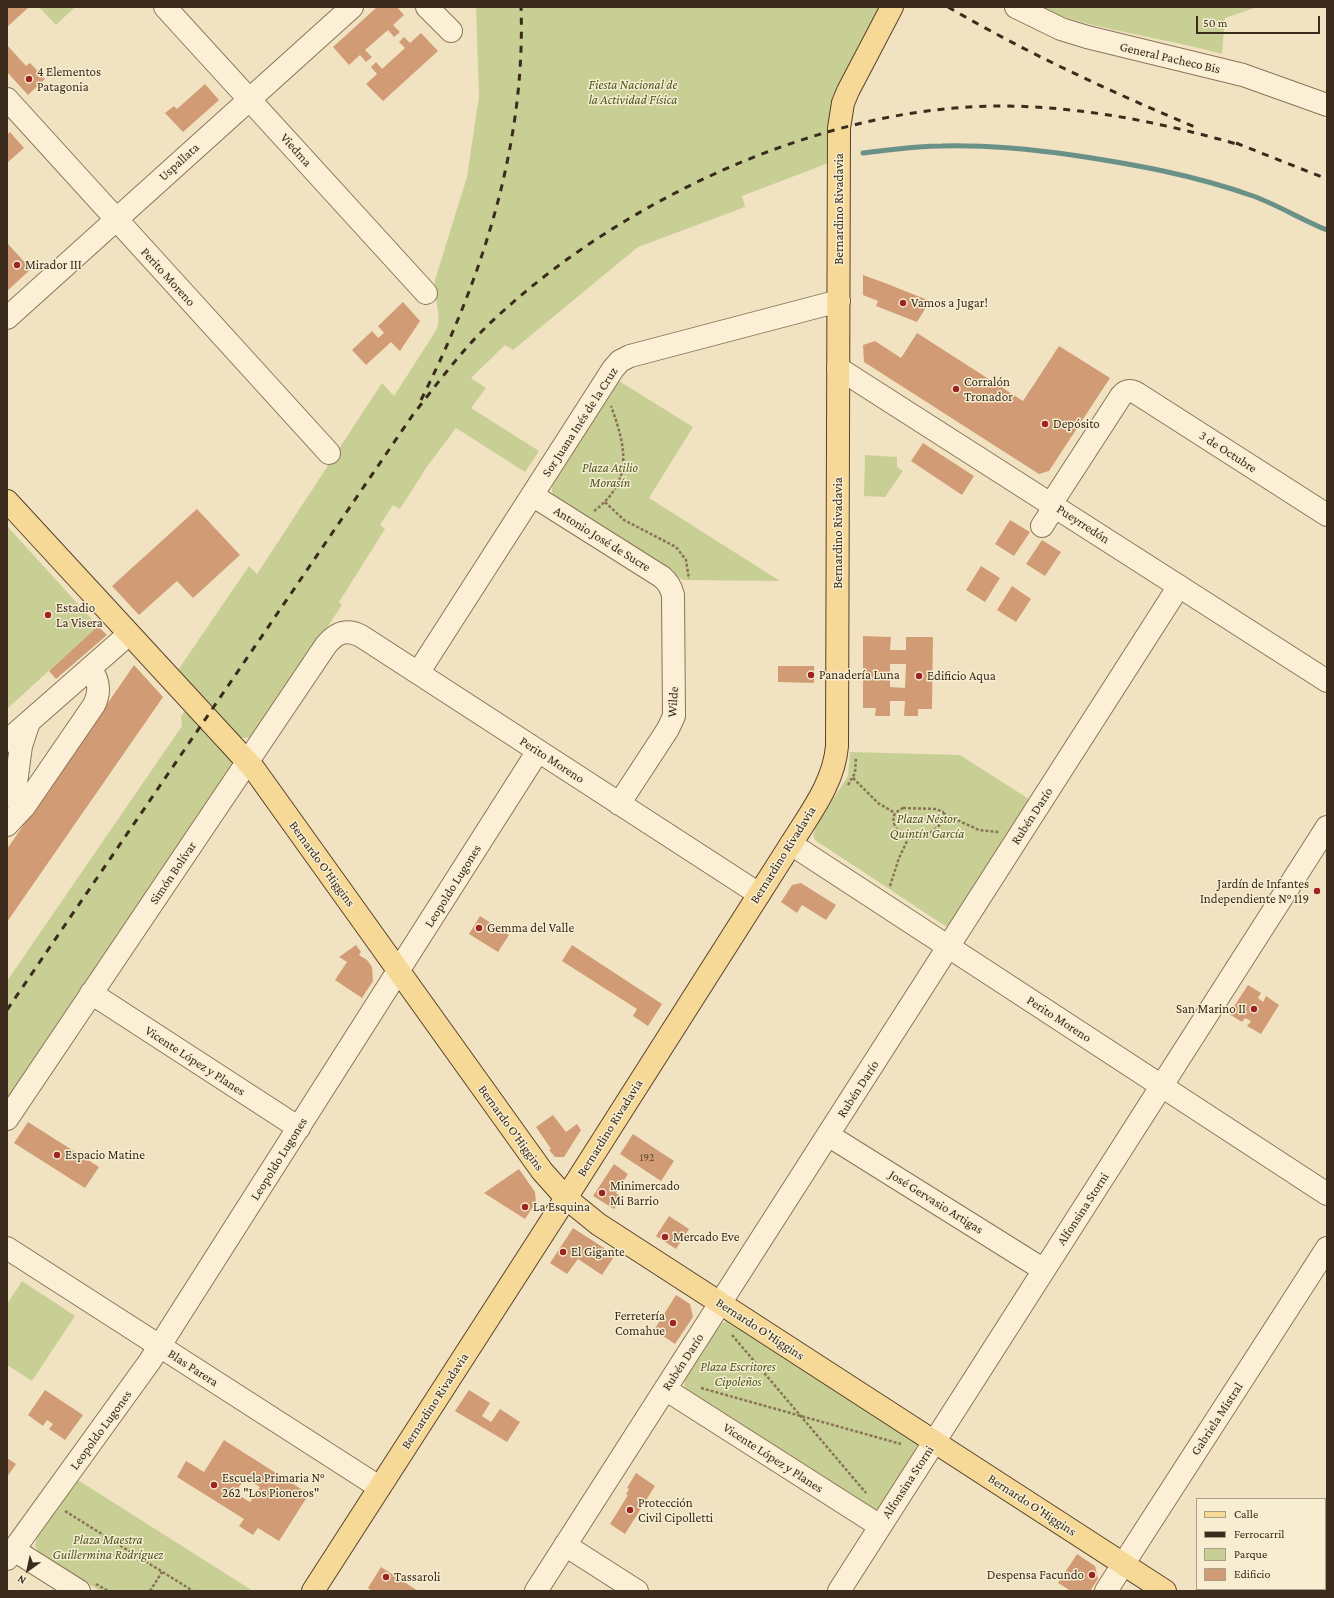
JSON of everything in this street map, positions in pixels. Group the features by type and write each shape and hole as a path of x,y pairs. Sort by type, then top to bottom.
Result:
{"main road":[{"name":"Bernardino Rivadavia","path":"313,1591 566,1198 829,782 836,757 839,128 848,91 892,7"},
{"name":"Bernardo O'Higgins","path":"7,501 260,778 542,1170 566,1198 598,1224 1165,1591"}],"street":[{"name":"Viedma","path":"165,7 426,293"},
{"name":"Uspallata","path":"7,318 352,7"},
{"path":"427,7 451,31"},
{"name":"General Pacheco Bis","path":"1016,7 1061,28 1087,37 1243,75 1327,105"},
{"name":"Perito Moreno","path":"7,99 329,454"},
{"name":"Sor Juana Inés de la Cruz","path":"418,673 616,366 624,359 839,301"},
{"name":"Pueyrredón","path":"838,368 1327,681"},
{"name":"3 de Octubre","path":"1053,505 1121,396 1128,391 1138,394 1327,515"},
{"name":"Antonio José de Sucre","path":"532,495 662,577 676,580"},
{"path":"1042,526 1053,505"},
{"name":"Wilde","path":"619,804 668,730 674,716 672,595 676,580"},
{"name":"Rubén Darío","path":"536,1591 1179,586"},
{"name":"Perito Moreno","path":"343,632 357,634 758,894"},
{"name":"Simón Bolívar","path":"7,1119 330,641 337,634 343,632"},
{"path":"7,741 129,634"},
{"path":"7,825 24,807 94,705 98,696 99,686 96,677 90,668"},
{"path":"7,825 14,813 10,792 21,746 30,721"},
{"name":"Leopoldo Lugones","path":"10,1554 160,1346 538,751"},
{"name":"Alfonsina Storni","path":"839,1591 1327,827"},
{"name":"Perito Moreno","path":"791,844 1327,1194"},
{"name":"Vicente López y Planes","path":"91,993 298,1128"},
{"name":"José Gervasio Artigas","path":"828,1135 1044,1270"},
{"name":"Blas Parera","path":"7,1248 379,1487"},
{"name":"Gabriela Mistral","path":"1106,1591 1327,1248"},
{"name":"Vicente López y Planes","path":"665,1389 880,1526"},
{"path":"565,1545 637,1591"},
{"path":"10,1554 87,1587"}],"path":[{"path":"588,515 604,502 618,483 624,461 622,437 610,403 605,409"},
{"path":"604,502 624,520 676,547 686,560 689,579 676,580"},
{"path":"847,787 856,770 856,752"},
{"path":"853,778 878,803 895,813"},
{"path":"944,814 944,819 940,824 928,835 917,839 908,839 902,835 897,829 894,821 895,813 900,809 938,809 944,814 979,830 992,832 1003,831"},
{"path":"890,886 899,858 908,839"},
{"path":"884,882 897,890"},
{"path":"729,1331 866,1493"},
{"path":"696,1387 907,1446"},
{"path":"62,1509 193,1591"},
{"path":"150,1591 162,1572"},
{"path":"87,1587 108,1591"}],"green space":[{"path":"39,7 75,7 56,25"},
{"name":"Fiesta Nacional de la Actividad Física","path":"476,7 883,7 831,162 742,196 745,207 638,247 513,350 505,345 471,378 486,388 471,408 539,451 525,472 456,428 426,468 400,509 393,505 380,525 385,529 339,602 342,605 257,734 248,738 238,737 178,670 249,566 257,574 382,383 394,396 437,329 439,317 435,292 435,280 467,177 479,96"},
{"path":"1035,7 1258,7 1225,18 1222,54 1081,22"},
{"name":"Plaza Atilio Morasín","path":"619,381 693,427 649,498 780,581 683,580 555,498 552,492 552,486"},
{"path":"865,455 897,457 897,467 903,471 885,497 864,496"},
{"name":"Estadio La Visera","path":"7,526 98,626 7,709"},
{"path":"186,710 231,760 233,766 7,1103 7,981 182,726 181,716"},
{"name":"Plaza Néstor Quintín García","path":"850,752 960,755 1032,801 950,925 946,926 942,924 815,840 813,835 816,826 848,776"},
{"path":"22,1281 75,1316 32,1381 7,1365 7,1304"},
{"name":"Plaza Escritores Cipoleños","path":"727,1320 917,1443 918,1450 879,1509 872,1510 687,1391 684,1385 685,1378 719,1326"},
{"name":"Plaza Maestra Guillermina Rodríguez","path":"77,1480 253,1591 100,1591 40,1553 35,1546 37,1537"}],"building":[{"path":"7,7 29,7 7,27"},
{"path":"377,7 397,7 404,15 393,25 400,32 394,37 388,30 365,50 372,57 366,62 360,55 349,65 333,47"},
{"path":"421,33 438,51 383,101 366,84 377,74 371,67 376,62 382,69 405,48 399,42 404,37 410,43"},
{"path":"7,45 26,66 30,63 45,79 28,95 7,72"},
{"path":"205,84 219,100 183,132 165,113 174,106 177,109"},
{"path":"10,132 24,148 7,163 7,135"},
{"name":"Mirador III","path":"7,243 31,269 7,291"},
{"name":"Vamos a Jugar!","path":"863,275 930,301 917,322 876,306 878,301 863,295"},
{"path":"403,302 420,321 400,351 391,342 366,365 352,350 372,331 378,338 384,333 378,326"},
{"path":"917,333 1023,401 1059,346 1110,378 1049,471 1039,474 864,362 863,345 875,341 901,358"},
{"path":"923,443 974,476 962,495 911,461"},
{"path":"197,509 240,555 193,598 177,581 139,615 112,586"},
{"path":"1010,520 1030,532 1014,556 995,544"},
{"path":"1042,540 1061,552 1045,576 1026,564"},
{"path":"981,566 1000,578 985,602 966,590"},
{"path":"1012,586 1031,599 1016,622 997,610"},
{"path":"98,626 107,635 56,679 49,671"},
{"name":"Edificio Aqua","path":"863,636 891,637 890,650 906,650 906,637 933,637 932,709 918,709 918,716 904,716 905,701 890,701 890,716 875,716 876,708 863,708","holes":["890,664 906,664 905,688 890,687"]},
{"path":"134,665 163,697 7,922 7,849"},
{"path":"778,666 814,666 814,683 778,682"},
{"path":"801,883 836,905 826,920 802,905 797,913 781,902 792,885"},
{"path":"480,916 509,935 498,952 469,934"},
{"path":"356,945 361,952 359,955 367,960 372,967 373,981 362,998 335,980 347,962 339,957"},
{"path":"572,945 662,1004 648,1026 633,1016 637,1009 562,961"},
{"name":"San Marino II","path":"1248,985 1261,993 1258,998 1263,1002 1266,996 1279,1005 1261,1034 1247,1026 1251,1021 1245,1018 1242,1022 1229,1014"},
{"path":"553,1115 566,1132 577,1124 581,1130 564,1157 555,1157 549,1150 551,1149 536,1127"},
{"name":"Espacio Matine","path":"28,1122 99,1167 85,1188 14,1143"},
{"path":"633,1134 674,1161 661,1181 620,1154"},
{"path":"614,1164 628,1174 616,1193 622,1197 614,1209 593,1196"},
{"path":"519,1169 535,1192 536,1202 525,1219 484,1193"},
{"path":"669,1216 689,1229 676,1249 656,1236"},
{"path":"573,1228 615,1255 602,1275 578,1259 567,1274 550,1263"},
{"name":"Ferretería Comahue","path":"676,1295 690,1304 693,1317 675,1344 654,1330"},
{"path":"45,1390 83,1415 65,1440 49,1429 53,1424 47,1420 43,1426 28,1415"},
{"path":"469,1390 490,1403 482,1416 491,1422 500,1409 520,1422 507,1442 455,1411"},
{"path":"224,1440 309,1494 279,1541 258,1528 253,1535 239,1526 244,1519 177,1477 186,1461 204,1472","holes":["245,1478 260,1487 250,1502 235,1493"]},
{"path":"7,1458 16,1464 7,1477"},
{"name":"Protección Civil Cipolletti","path":"636,1473 655,1486 625,1534 610,1524 628,1495 626,1494 629,1489 627,1488"},
{"path":"1077,1554 1095,1566 1098,1579 1090,1591 1071,1591 1058,1583"},
{"name":"Tassaroli","path":"381,1567 418,1591 372,1591 368,1588"}],"waterway":[{"path":"863,153 902,148 975,146 1040,151 1118,162 1186,176 1253,196 1327,230"}],"railway":[{"path":"421,400 463,307 481,259 496,210 508,160 516,109 521,58 521,7"},
{"path":"948,7 1039,56 1132,100 1195,127"},
{"path":"7,1010 412,416 454,362 477,337 501,313 553,270 610,231 671,195 736,164 803,140 871,121 939,109 1006,106 1036,107 1066,109 1154,123 1240,145"},
{"path":"1236,143 1327,179"}],"place":[{"name":"4 Elementos Patagonia","path":"29,79"},
{"name":"Mirador III","path":"17,265"},
{"name":"Vamos a Jugar!","path":"903,303"},
{"name":"Corralón Tronador","path":"956,389"},
{"name":"Depósito","path":"1045,424"},
{"name":"Estadio La Visera","path":"48,615"},
{"name":"Panadería Luna","path":"811,675"},
{"name":"Edificio Aqua","path":"919,676"},
{"name":"Jardín de Infantes Independiente N° 119","path":"1317,891"},
{"name":"Gemma del Valle","path":"479,928"},
{"name":"San Marino II","path":"1254,1009"},
{"name":"Espacio Matine","path":"57,1155"},
{"name":"Minimercado Mi Barrio","path":"602,1193"},
{"name":"La Esquina","path":"525,1207"},
{"name":"Mercado Eve","path":"665,1237"},
{"name":"El Gigante","path":"563,1252"},
{"name":"Ferretería Comahue","path":"673,1323"},
{"name":"Escuela Primaria N° 262 \"Los Pioneros\"","path":"214,1485"},
{"name":"Protección Civil Cipolletti","path":"630,1510"},
{"name":"Despensa Facundo","path":"1092,1575"},
{"name":"Tassaroli","path":"386,1577"}]}
